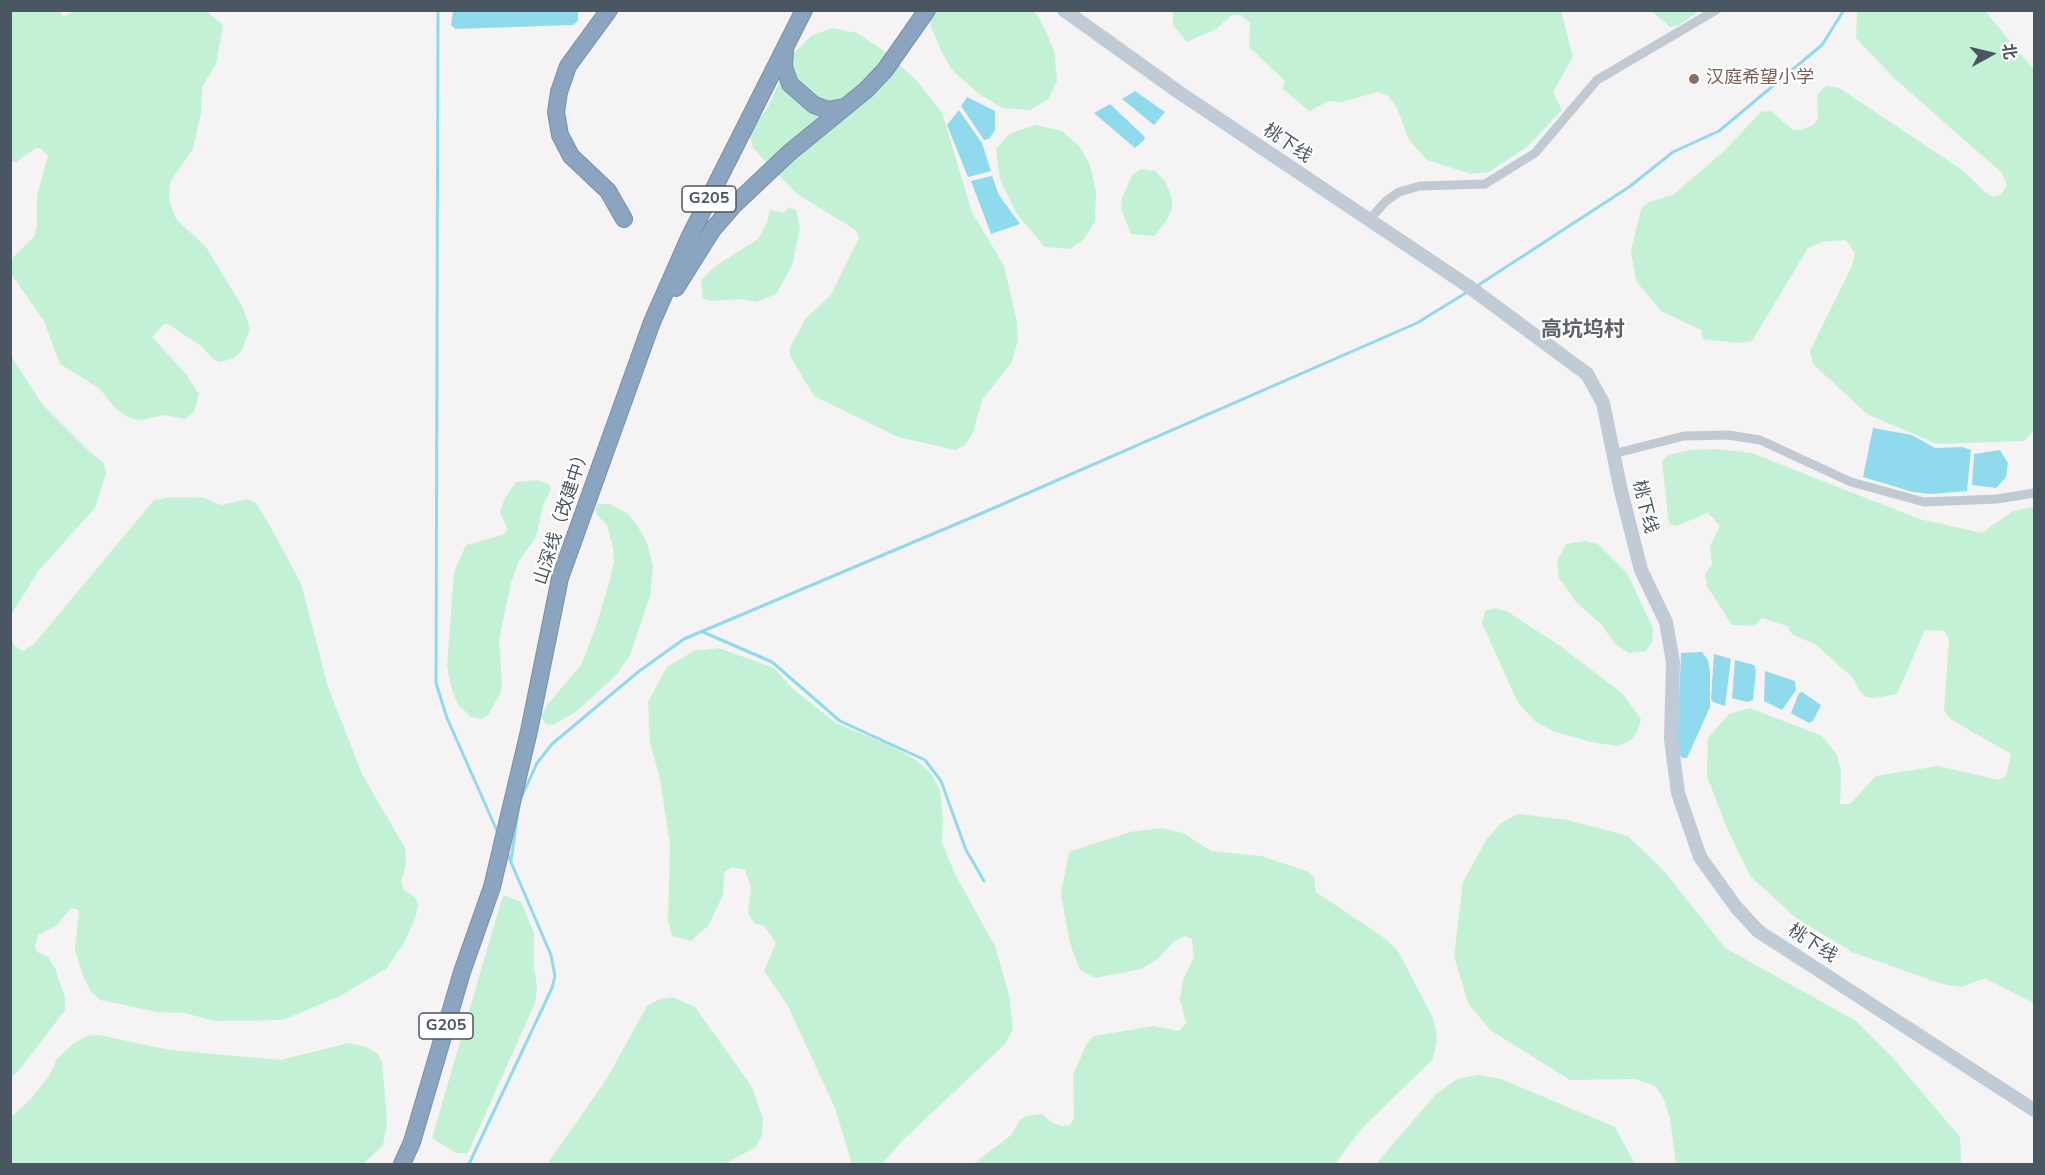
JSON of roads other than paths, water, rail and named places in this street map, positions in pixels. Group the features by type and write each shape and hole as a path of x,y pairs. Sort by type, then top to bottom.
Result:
{"highway":[{"path":"609,10 568,66 559,92 556,112 560,135 571,156 608,192 624,219"},
{"path":"626,392 676,288 713,229 754,185 866,90 885,70 927,10"},
{"name":"山深线（改建中）","path":"402,1164 412,1142 462,972 492,887 530,730 560,578 652,322 690,236 804,11"},
{"path":"786,46 784,67 790,84 814,105 828,110 844,107"}],"main road":[{"name":"桃下线","path":"1064,10 1179,93 1369,220 1577,364 1591,380 1602,403 1641,570 1666,622 1671,646 1671,739 1678,793 1700,857 1736,907 1758,931 2034,1110"}],"street":[{"path":"1369,220 1386,201 1399,192 1420,186 1485,184 1535,153 1597,80 1716,10"},
{"path":"1613,454 1683,436 1728,435 1760,440 1851,482 1924,502 1997,499 2034,493"}],"water":[{"path":"453,11 578,11 578,21 573,25 455,29 451,25"},
{"path":"1135,91 1165,112 1154,125 1122,99"},
{"path":"967,97 995,111 995,130 989,139 984,140 961,106"},
{"path":"1110,104 1144,136 1145,139 1135,148 1094,113"},
{"path":"959,110 982,143 991,171 968,177 947,125"},
{"path":"992,176 999,195 1020,224 991,234 971,181"},
{"path":"1873,428 1912,435 1935,448 1962,447 1971,450 1967,491 1931,494 1913,492 1863,477"},
{"path":"2000,450 2008,463 2006,477 1996,488 1972,485 1974,454"},
{"path":"1702,652 1708,660 1710,672 1710,707 1687,758 1682,758 1677,751 1681,653"},
{"path":"1714,654 1731,659 1725,706 1711,699"},
{"path":"1735,660 1754,665 1756,670 1753,700 1747,702 1732,698"},
{"path":"1765,671 1795,681 1796,690 1782,710 1764,701"},
{"path":"1802,692 1821,705 1813,721 1809,723 1791,713 1799,693"}],"waterway":[{"path":"438,10 436,683 447,718 498,833"},
{"path":"1477,286 1629,187 1673,152 1719,131 1822,45 1844,10"},
{"path":"522,796 537,763 552,744 638,672 684,639 980,514 1417,323 1469,291"},
{"path":"703,632 772,662 840,721 925,760 941,781 966,850 984,881"},
{"path":"511,861 518,811"},
{"path":"469,1164 552,988 555,976 551,955 507,853"}],"place":[{"name":"汉庭希望小学","path":"1694,79"}],"district":[{"name":"高坑坞村","path":"1583,331"}]}
